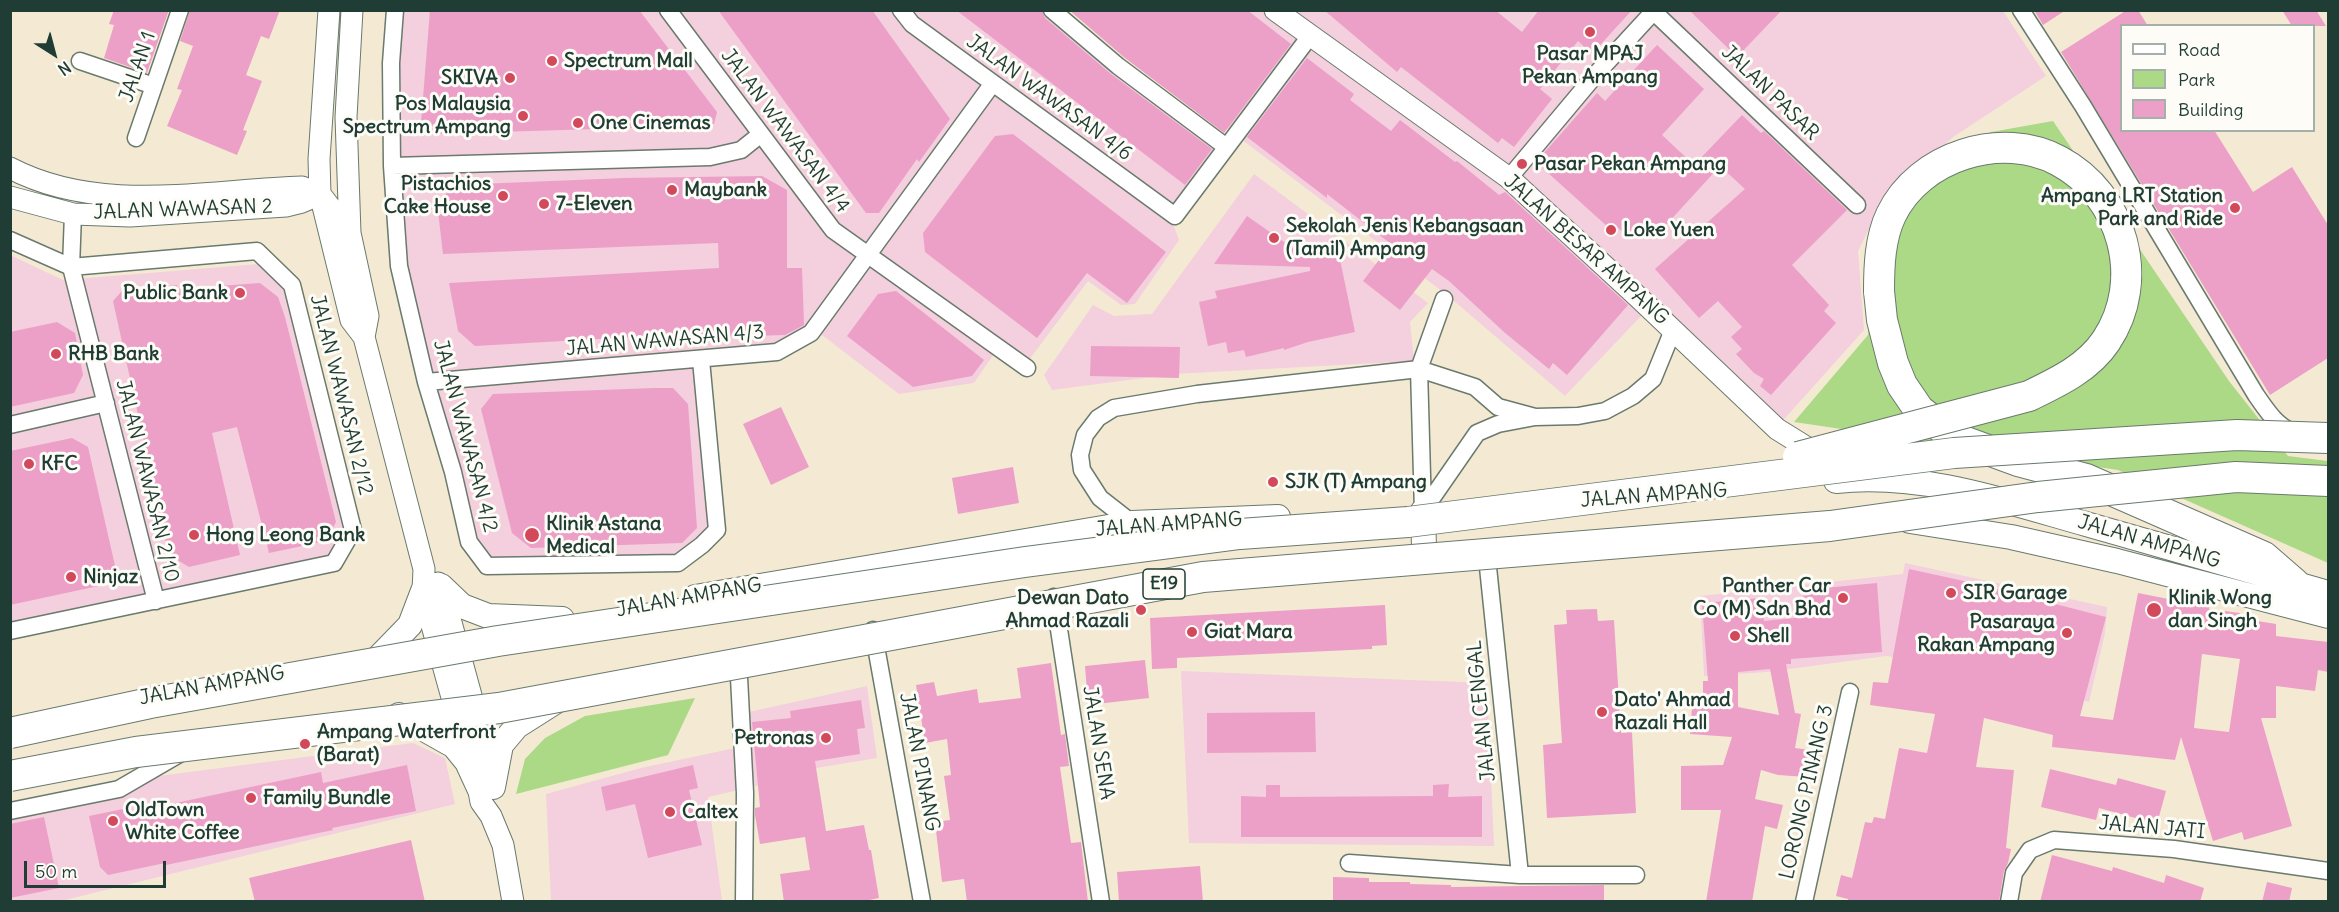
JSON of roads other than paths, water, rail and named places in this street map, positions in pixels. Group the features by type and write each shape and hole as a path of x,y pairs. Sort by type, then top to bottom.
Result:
{"highway":[{"path":"1685,488 2030,396 2062,380 2087,362 2106,340 2122,307 2127,279 2126,253 2116,220 2101,195 2080,175 2058,160 2021,149 1990,147 1961,155 1932,169 1909,189 1891,215 1879,261 1879,291 1882,320 1893,363 1902,385 1919,410 1955,438 2018,461 2086,478 2264,557 2294,583"},
{"name":"E19","path":"10,733 150,703 498,641 1025,562 1240,534 1408,522 1954,453 2237,435 2328,440"},
{"name":"E19","path":"10,776 136,752 499,708 1203,577 1830,526 2038,497 2236,477 2328,481"},
{"path":"10,712 150,703"}],"main road":[{"name":"JALAN AMPANG","path":"10,721 377,659 562,619 1132,524 1423,511 1739,491 1858,478 1928,482 2328,593"},
{"path":"1423,511 1424,548"},
{"name":"JALAN AMPANG","path":"10,776 184,751 463,700 575,689 738,658 1053,592 1212,566 1847,513 2011,537 2117,561 2328,616"},
{"path":"377,659 410,625 430,582 462,606 488,616 562,619"},
{"path":"486,787 501,745 506,738 517,726 575,689"},
{"path":"393,712 454,746 486,787"}],"street":[{"name":"JALAN 1","path":"136,138 180,10"},
{"path":"329,10 319,159 320,194 340,234 368,316 364,338 430,582 463,700 484,734 486,787 495,800 491,816 503,845 513,902"},
{"path":"340,234 352,10"},
{"name":"JALAN WAWASAN 4/2","path":"395,10 390,63 392,166 399,266 426,382 453,472 469,542 487,566 678,563 702,545 717,530 701,360"},
{"name":"JALAN WAWASAN 4/4","path":"668,10 833,230 1027,368"},
{"name":"JALAN WAWASAN 4/6","path":"901,10 912,24 1175,216 1225,146"},
{"path":"1052,10 1118,66 1225,146 1310,36"},
{"name":"JALAN BESAR AMPANG","path":"1275,10 1509,178 1777,429 1858,478"},
{"path":"2021,10 2083,106 2256,395 2285,429 2305,437 2328,440"},
{"path":"1509,178 1597,73 1655,11"},
{"name":"JALAN PASAR","path":"1655,11 1857,205"},
{"path":"80,61 154,86"},
{"name":"JALAN WAWASAN 4/3","path":"426,382 777,352 811,333 867,253 993,83"},
{"path":"320,194 334,165 346,117"},
{"path":"392,166 710,158 741,150 761,134"},
{"path":"319,159 288,197 340,234"},
{"name":"JALAN WAWASAN 2","path":"10,168 34,178 74,189 131,197 288,197 302,202 320,194"},
{"name":"JALAN WAWASAN 2","path":"10,197 73,214 130,216 288,197"},
{"name":"JALAN WAWASAN 2/10","path":"73,214 71,267 156,601"},
{"path":"10,240 71,267"},
{"name":"JALAN WAWASAN 2/12","path":"10,631 334,563 353,530 292,285 257,251 71,267"},
{"path":"1423,511 1419,369 1444,299"},
{"path":"1423,511 1477,433 1498,424 1535,417 1578,416 1605,411 1633,396 1653,379 1673,330"},
{"path":"1132,524 1100,498 1082,470 1080,455 1085,435 1098,418 1114,408 1197,394 1419,369 1475,387 1498,406 1535,417"},
{"path":"10,425 105,403"},
{"name":"JALAN CENGAL","path":"1486,543 1520,875"},
{"path":"430,582 431,622 448,644"},
{"name":"JALAN SENA","path":"1053,592 1101,902"},
{"name":"JALAN PINANG","path":"873,630 922,902"},
{"path":"738,658 745,793 744,902"},
{"name":"LORONG PINANG 3","path":"1804,902 1850,692"},
{"path":"10,811 119,789 184,751"},
{"name":"JALAN JATI","path":"2009,902 2014,873 2030,850 2054,840 2174,849 2328,871"},
{"path":"1350,863 1520,875 1636,875"}],"place":[{"name":"Pasar MPAJ Pekan Ampang","path":"1590,32"},
{"name":"Spectrum Mall","path":"552,61"},
{"name":"SKIVA","path":"510,78"},
{"name":"Pos Malaysia Spectrum Ampang","path":"523,116"},
{"name":"One Cinemas","path":"578,123"},
{"name":"Pasar Pekan Ampang","path":"1522,164"},
{"name":"Maybank","path":"672,190"},
{"name":"Pistachios Cake House","path":"503,196"},
{"name":"7-Eleven","path":"544,204"},
{"name":"Ampang LRT Station Park and Ride","path":"2235,208"},
{"name":"Loke Yuen","path":"1611,230"},
{"name":"Sekolah Jenis Kebangsaan (Tamil) Ampang","path":"1274,238"},
{"name":"Public Bank","path":"240,293"},
{"name":"RHB Bank","path":"56,354"},
{"name":"KFC","path":"29,464"},
{"name":"SJK (T) Ampang","path":"1273,482"},
{"name":"Hong Leong Bank","path":"194,535"},
{"name":"Klinik Astana Medical","path":"532,535"},
{"name":"Ninjaz","path":"71,577"},
{"name":"SIR Garage","path":"1951,593"},
{"name":"Panther Car Co (M) Sdn Bhd","path":"1843,598"},
{"name":"Dewan Dato Ahmad Razali","path":"1141,610"},
{"name":"Klinik Wong dan Singh","path":"2154,610"},
{"name":"Giat Mara","path":"1192,632"},
{"name":"Pasaraya Rakan Ampang","path":"2067,633"},
{"name":"Shell","path":"1735,636"},
{"name":"Dato' Ahmad Razali Hall","path":"1602,712"},
{"name":"Petronas","path":"826,738"},
{"name":"Ampang Waterfront (Barat)","path":"305,744"},
{"name":"Family Bundle","path":"251,798"},
{"name":"Caltex","path":"670,812"},
{"name":"OldTown White Coffee","path":"113,821"}]}
